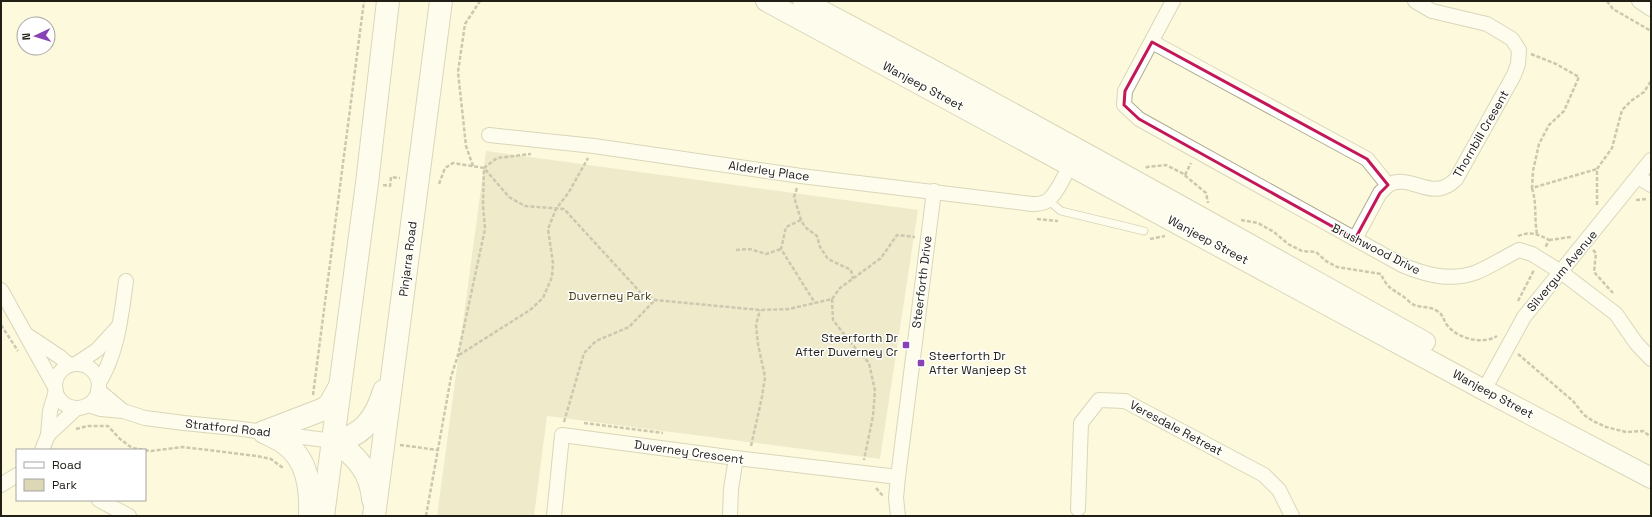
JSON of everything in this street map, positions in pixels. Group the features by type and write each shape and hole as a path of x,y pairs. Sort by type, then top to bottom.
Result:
{"main road":[{"path":"323,516 367,183 388,1"},
{"name":"Pinjarra Road","path":"375,516 441,1"},
{"name":"Wanjeep Street","path":"766,1 1074,157 1487,384 1651,478"},
{"name":"Wanjeep Street","path":"803,1 920,62 1074,157"},
{"path":"333,441 351,437 374,417 381,402 395,357"},
{"path":"264,432 324,409 336,397 340,384"},
{"name":"Wanjeep Street","path":"1487,384 1651,463"},
{"path":"264,432 284,442 299,457 307,478 310,496 310,516"},
{"path":"333,441 352,455 370,479 375,516"}],"street":[{"path":"1173,1 1152,42 1367,159 1388,185 1380,193 1355,239"},
{"path":"1415,1 1432,12 1487,24 1512,39 1519,50"},
{"path":"1639,1 1651,9"},
{"name":"Brushwood Drive","path":"1152,42 1125,91 1124,105 1139,119 1402,265 1426,275 1452,277 1477,272 1519,250 1532,254 1561,272 1616,314 1636,343 1651,359"},
{"name":"Thornbill Cresent","path":"1388,185 1401,181 1430,189 1444,188 1456,179 1507,88 1518,64 1519,50"},
{"name":"Alderley Place","path":"490,136 594,146 801,176 1032,204 1041,204 1048,200"},
{"path":"1048,200 1053,195 1074,157"},
{"name":"Silvergum Avenue","path":"1487,384 1524,317 1651,160"},
{"path":"1638,177 1651,185"},
{"name":"Steerforth Drive","path":"898,516 896,498 898,477 934,191"},
{"path":"48,435 82,406 93,401 114,353 121,324 126,281"},
{"path":"1,290 27,335 61,401 71,407 82,406"},
{"path":"42,449 48,435 50,411 59,374 97,350 121,324"},
{"path":"27,335 73,365 89,367 97,377 98,387"},
{"name":"Stratford Road","path":"98,387 124,411"},
{"name":"Veresdale Retreat","path":"1078,509 1081,423 1099,400 1125,401 1264,475 1279,490 1292,516"},
{"name":"Stratford Road","path":"82,406 124,411 152,419 333,441"},
{"path":"554,516 562,435"},
{"name":"Duverney Crescent","path":"562,435 742,459 898,477"},
{"path":"730,516 731,489 742,459"},
{"path":"1,484 16,476"},
{"path":"100,501 113,512 130,516"}],"lane":[{"path":"1048,200 1061,211 1144,231"}],"path":[{"path":"313,397 364,1"},
{"path":"473,166 466,146 458,72 465,24 480,1"},
{"path":"1607,1 1613,9 1651,32"},
{"path":"1519,50 1556,64 1579,77 1564,111 1549,125 1539,144 1533,171 1532,188 1536,202 1535,222 1537,234"},
{"path":"1596,212 1597,169 1612,148 1616,128 1622,110 1631,101 1644,92 1651,81"},
{"path":"458,355 530,310 543,298 552,278 553,263 548,228 556,209 569,192 594,146"},
{"path":"439,184 445,168 453,163 484,168 509,197 525,206 564,209 641,292 655,300 760,310 789,309 832,299"},
{"path":"426,516 451,376 458,355 485,229 483,206 484,168"},
{"path":"1532,188 1597,169"},
{"path":"801,176 794,197 801,220 805,227 817,236 820,247 828,259 851,270 853,279"},
{"path":"378,184 390,186 391,177 400,178"},
{"path":"1034,218 1064,222"},
{"path":"801,220 786,227 782,249 815,303"},
{"path":"863,462 873,416 875,391 869,362 850,342 833,320 832,299 840,288 881,258 897,235 928,239"},
{"path":"1549,240 1577,236"},
{"path":"736,250 750,249 766,254 782,249"},
{"path":"562,435 566,414 584,353 596,341 629,327 655,300"},
{"path":"742,459 762,397 765,377 758,344 756,325 760,310"},
{"path":"1495,338 1573,401 1584,415 1593,422 1626,432 1643,431 1651,437"},
{"path":"397,444 438,450"},
{"path":"872,485 880,492 886,501"}],"highlighted area":[{"path":"1152,42 1367,159 1388,185 1380,193 1355,239 1139,119 1124,105 1125,91"}],"green space":[{"name":"Duverney Park","path":"486,151 918,210 880,459 547,416 534,516 437,516"}],"place":[{"name":"Steerforth Dr After Duverney Cr","path":"906,345"},
{"name":"Steerforth Dr After Wanjeep St","path":"921,363"}]}
